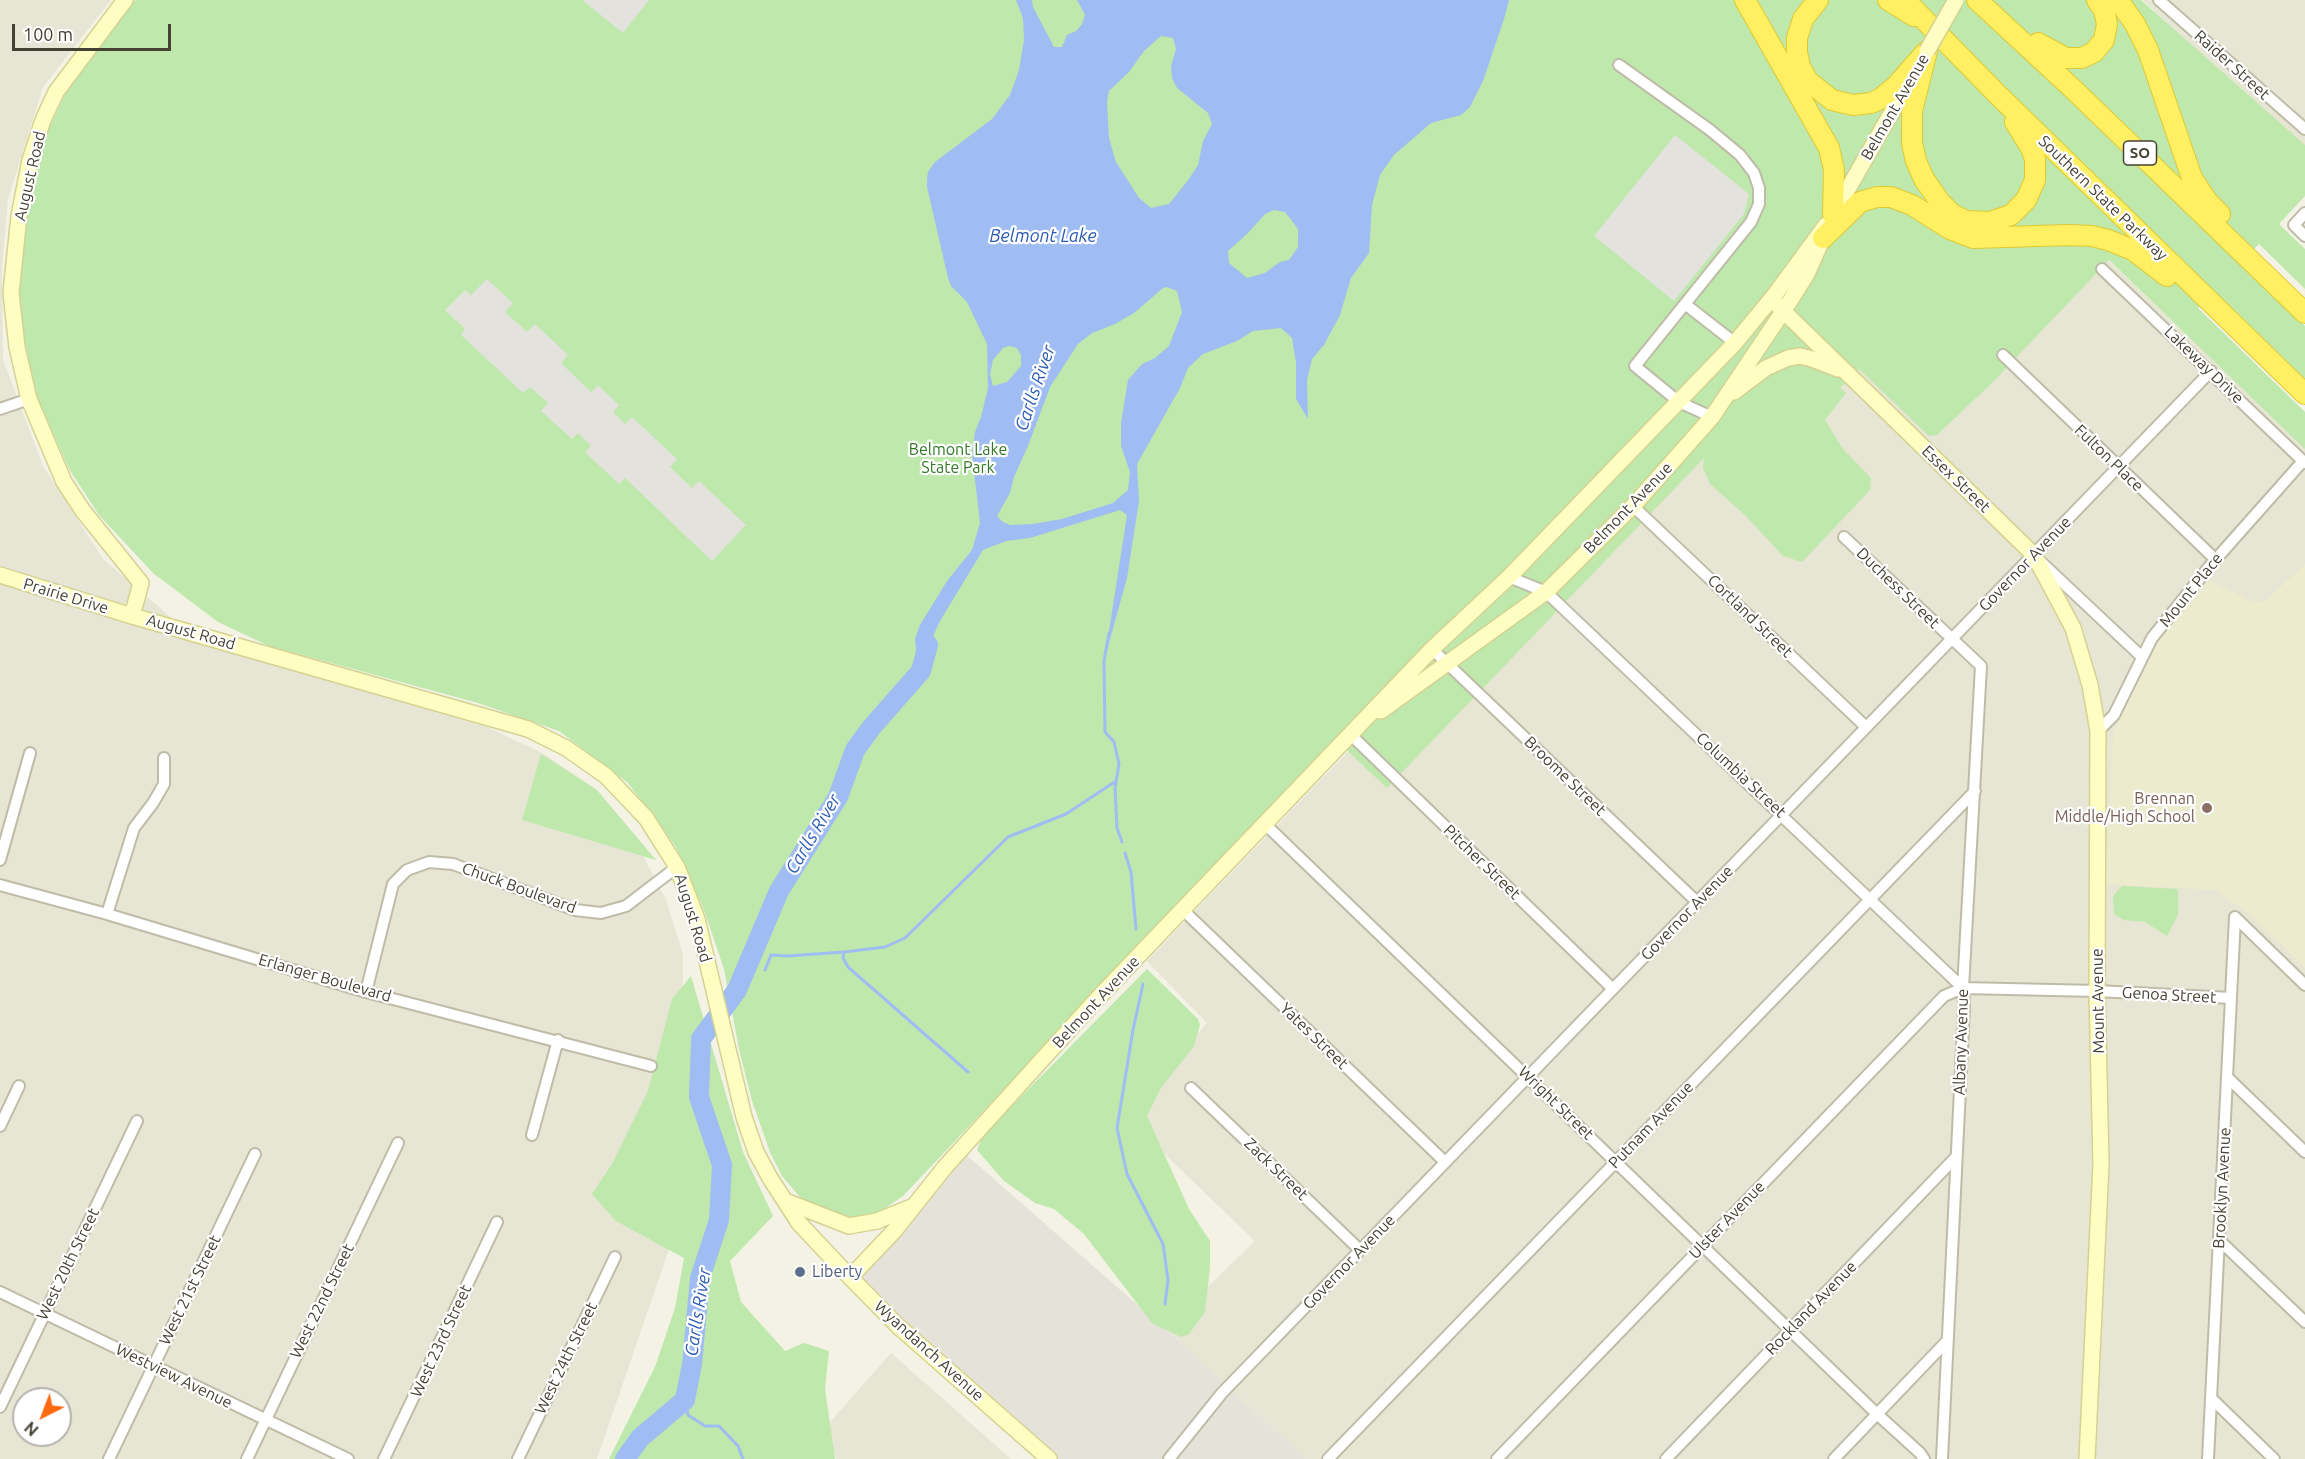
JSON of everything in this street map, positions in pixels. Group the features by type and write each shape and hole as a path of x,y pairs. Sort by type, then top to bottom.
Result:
{"highway":[{"path":"1745,0 1829,148 1834,170 1833,215"},
{"path":"1818,0 1800,25 1797,38 1798,60 1808,81 1832,100 1853,105 1871,103 1880,99 1896,86 1927,51"},
{"path":"1888,0 1931,28"},
{"name":"Southern State Parkway","path":"1905,0 1999,96 2305,394"},
{"name":"SO","path":"1977,0 2305,313"},
{"path":"2010,30 2035,40 2061,57 2082,58 2098,48 2106,35 2107,19 2097,0"},
{"path":"2118,0 2135,24 2148,50 2192,178 2207,201 2222,216 2268,277"},
{"path":"1927,51 1912,111 1913,151 1919,170 1934,195 1946,209 1966,220 1990,222 2011,215 2026,200 2035,180 2033,153 1999,96"},
{"path":"1823,238 1860,202 1884,196 1906,201 1950,230 1973,238 2092,236 2116,242 2133,250 2227,319"}],"street":[{"name":"August Road","path":"124,0 56,92 43,120 30,160 5,292 29,399 64,482 83,511 141,583 132,616 528,729 566,748 606,776 646,818 677,867 697,919 719,1010"},
{"name":"Belmont Avenue","path":"847,1274 858,1269 917,1205 945,1167 1097,999 1432,648 1509,577 1735,343 1772,299 1833,215 1956,0"},
{"name":"Raider Street","path":"2159,0 2305,129"},
{"path":"1619,65 1710,130 1740,155 1754,173 1759,188 1759,204 1751,222 1635,366 1679,402 1712,417"},
{"path":"2305,213 2294,225 2305,236"},
{"name":"Belmont Avenue","path":"1350,734 1546,592 1633,506 1712,417 1724,400 1807,274 1833,215"},
{"name":"Lakeway Drive","path":"2102,269 2304,462"},
{"name":"Essex Street","path":"1772,299 2142,657"},
{"path":"1685,304 1754,356"},
{"name":"Fulton Place","path":"2003,355 2216,560"},
{"path":"1724,400 1766,368 1788,358 1800,356 1845,371"},
{"name":"Governor Avenue","path":"1169,1459 1222,1393 2211,371"},
{"path":"0,409 29,399"},
{"name":"Mount Place","path":"2098,731 2114,715 2152,638 2216,560 2304,462"},
{"name":"Cortland Street","path":"1633,506 1866,727"},
{"name":"Duchess Street","path":"1844,537 1951,639"},
{"name":"Mount Avenue","path":"2034,555 2073,628 2090,685 2098,731 2097,991 2102,1164 2087,1459"},
{"name":"Prairie Drive","path":"0,576 132,616"},
{"name":"Columbia Street","path":"1509,577 1546,592 1963,988"},
{"name":"Albany Avenue","path":"1942,1459 1964,1007 1963,988 1981,666 1951,639"},
{"name":"Broome Street","path":"1432,648 1697,903"},
{"name":"Pitcher Street","path":"1350,734 1613,989"},
{"path":"0,860 30,753"},
{"path":"107,914 134,828 164,784 164,758"},
{"name":"Putnam Avenue","path":"1328,1459 1975,791"},
{"name":"Wright Street","path":"1265,824 1924,1459"},
{"name":"Chuck Boulevard","path":"366,992 393,884 407,870 429,862 453,864 575,910 601,913 626,906 677,867"},
{"name":"Erlanger Boulevard","path":"0,885 107,914 366,992 651,1066"},
{"name":"Yates Street","path":"1183,910 1445,1162"},
{"name":"Brooklyn Avenue","path":"2208,1459 2235,917 2305,985"},
{"name":"Genoa Street","path":"1963,988 2097,991 2231,998"},
{"name":"Ulster Avenue","path":"1497,1459 1944,996 1963,988"},
{"name":"Wyandanch Avenue","path":"719,1010 744,1117 756,1152 799,1223 898,1326 1047,1459"},
{"path":"532,1135 558,1040"},
{"path":"2227,1077 2305,1152"},
{"path":"0,1126 19,1086"},
{"name":"Zack Street","path":"1191,1088 1360,1250"},
{"name":"West 20th Street","path":"0,1407 137,1121"},
{"name":"West 22nd Street","path":"247,1459 398,1143"},
{"name":"West 21st Street","path":"109,1459 255,1154"},
{"name":"Rockland Avenue","path":"1666,1459 1956,1157"},
{"path":"785,1201 849,1226 877,1221 917,1205"},
{"name":"West 23rd Street","path":"384,1459 497,1222"},
{"path":"2219,1240 2305,1322"},
{"name":"West 24th Street","path":"518,1459 615,1257"},
{"name":"Westview Avenue","path":"0,1292 348,1459"},
{"path":"1834,1459 1947,1341"},
{"path":"2211,1398 2274,1459"}],"shaded area":[{"path":"0,0 111,0 43,87 8,199 2,267 3,360 43,466 103,559 202,644 487,727 542,753 593,787 632,834 666,900 683,954 680,1207 669,1249 597,1459 0,1459"},
{"path":"582,0 649,0 623,33"},
{"path":"2143,0 2305,0 2305,155"},
{"path":"1675,135 1749,194 1744,214 1674,301 1594,236"},
{"path":"2106,258 2305,448 2305,1459 1306,1459 1165,1329 1255,1241 1124,1115 1207,1023 1147,961 1362,737 1796,305 1930,436 2003,355"},
{"path":"487,279 513,303 505,312 527,332 535,324 568,355 561,363 591,392 598,385 619,405 613,412 625,424 632,417 677,459 670,467 692,488 699,481 746,525 712,561 625,478 619,484 585,452 591,446 578,433 572,439 541,411 548,403 530,387 523,393 461,335 465,329 445,310 465,290 471,295"},
{"name":"Brennan Middle/High School","path":"2305,564 2305,968 2247,912 2215,890 2106,884 2113,733 2154,641 2202,577 2254,602 2266,600"},
{"path":"963,1152 1165,1329 1306,1459 1049,1459 847,1274"},
{"path":"891,1353 1011,1459 836,1459 824,1429"}],"green space":[{"name":"Belmont Lake State Park","path":"135,0 2141,0 2305,145 2305,196 2279,224 2305,249 2305,289 2259,244 2240,264 2305,326 2305,380 2214,292 2198,308 2305,412 2305,449 2109,260 1993,382 1937,435 1929,436 1859,369 1840,388 1846,393 1825,420 1843,449 1871,478 1870,490 1802,562 1783,556 1746,516 1710,484 1703,468 1704,458 1387,788 1335,739 903,1196 875,1215 848,1219 818,1211 800,1197 782,1176 770,1152 752,1101 739,1049 724,969 704,910 676,847 628,783 559,731 478,703 269,646 218,622 153,573 99,515 69,469 34,390 19,306 23,232 44,139 70,84"},
{"path":"541,754 597,790 656,860 522,820"},
{"path":"2122,886 2178,889 2178,915 2167,936 2145,922 2124,920 2114,914 2113,896"},
{"path":"1147,969 1198,1019 1200,1025 1194,1046 1161,1088 1147,1116 1189,1209 1210,1241 1210,1268 1205,1312 1189,1334 1181,1337 1152,1323 1084,1234 1054,1209 1035,1203 1004,1181 977,1150 983,1135"},
{"path":"691,976 743,1152 773,1216 730,1261 741,1302 785,1351 804,1343 829,1351 825,1389 835,1459 609,1459 655,1367 675,1308 684,1258 616,1221 592,1194 612,1164 648,1091 672,999"}],"water":[{"name":"Belmont Lake","path":"1016,0 1032,0 1033,7 1054,47 1062,47 1067,35 1076,31 1085,15 1077,0 1509,0 1483,81 1470,107 1461,115 1431,123 1394,155 1380,175 1372,205 1369,253 1351,278 1340,315 1324,345 1312,359 1307,380 1308,419 1296,399 1296,362 1292,338 1281,328 1253,331 1237,341 1203,354 1188,368 1180,388 1137,464 1139,501 1127,578 1105,657 1127,515 1120,510 1030,538 1006,541 983,550 934,634 930,665 926,674 918,668 915,639 920,625 947,581 972,550 980,523 972,454 975,432 988,388 987,344 967,302 951,286 948,278 927,187 928,172 935,162 992,119 1010,95 1019,70 1024,40 1023,18","holes":["1161,36 1173,38 1176,49 1171,66 1172,78 1177,88 1208,113 1212,124 1203,141 1198,165 1189,179 1169,204 1151,208 1139,198 1116,162 1109,138 1107,102 1109,91 1129,72 1144,51","1274,210 1285,212 1298,229 1298,247 1289,260 1280,262 1265,273 1247,278 1229,263 1228,251 1265,214","1167,287 1177,291 1182,312 1169,346 1155,358 1142,364 1128,380 1121,423 1121,446 1130,472 1128,490 1113,503 1062,519 1033,524 1010,525 1003,522 997,516 1010,493 1014,477 1050,387 1078,344 1092,333 1134,313","1009,346 1017,348 1021,355 1021,366 1007,382 993,386 990,374 993,360 1003,348"]}],"waterway":[{"path":"1109,633 1104,661 1105,732 1114,742 1119,764 1115,788 1117,828 1122,842"},
{"name":"Carlls River","path":"625,1459 640,1438 685,1400 692,1364 700,1278 719,1220 722,1165 699,1097 701,1039 737,990 779,891 838,797 855,750 871,728 921,671 928,645"},
{"path":"968,1072 848,967 843,958 844,952 885,947 905,938 1008,837 1066,814 1116,781"},
{"path":"1125,853 1131,872 1136,929"},
{"path":"765,970 771,955 844,952"},
{"path":"1143,984 1117,1128 1127,1174 1163,1244 1168,1280 1165,1304"},
{"path":"685,1400 688,1415 705,1426 719,1426 738,1446 743,1459"}],"place":[{"name":"Brennan Middle/High School","path":"2207,808"},
{"name":"Liberty","path":"800,1272"}]}
